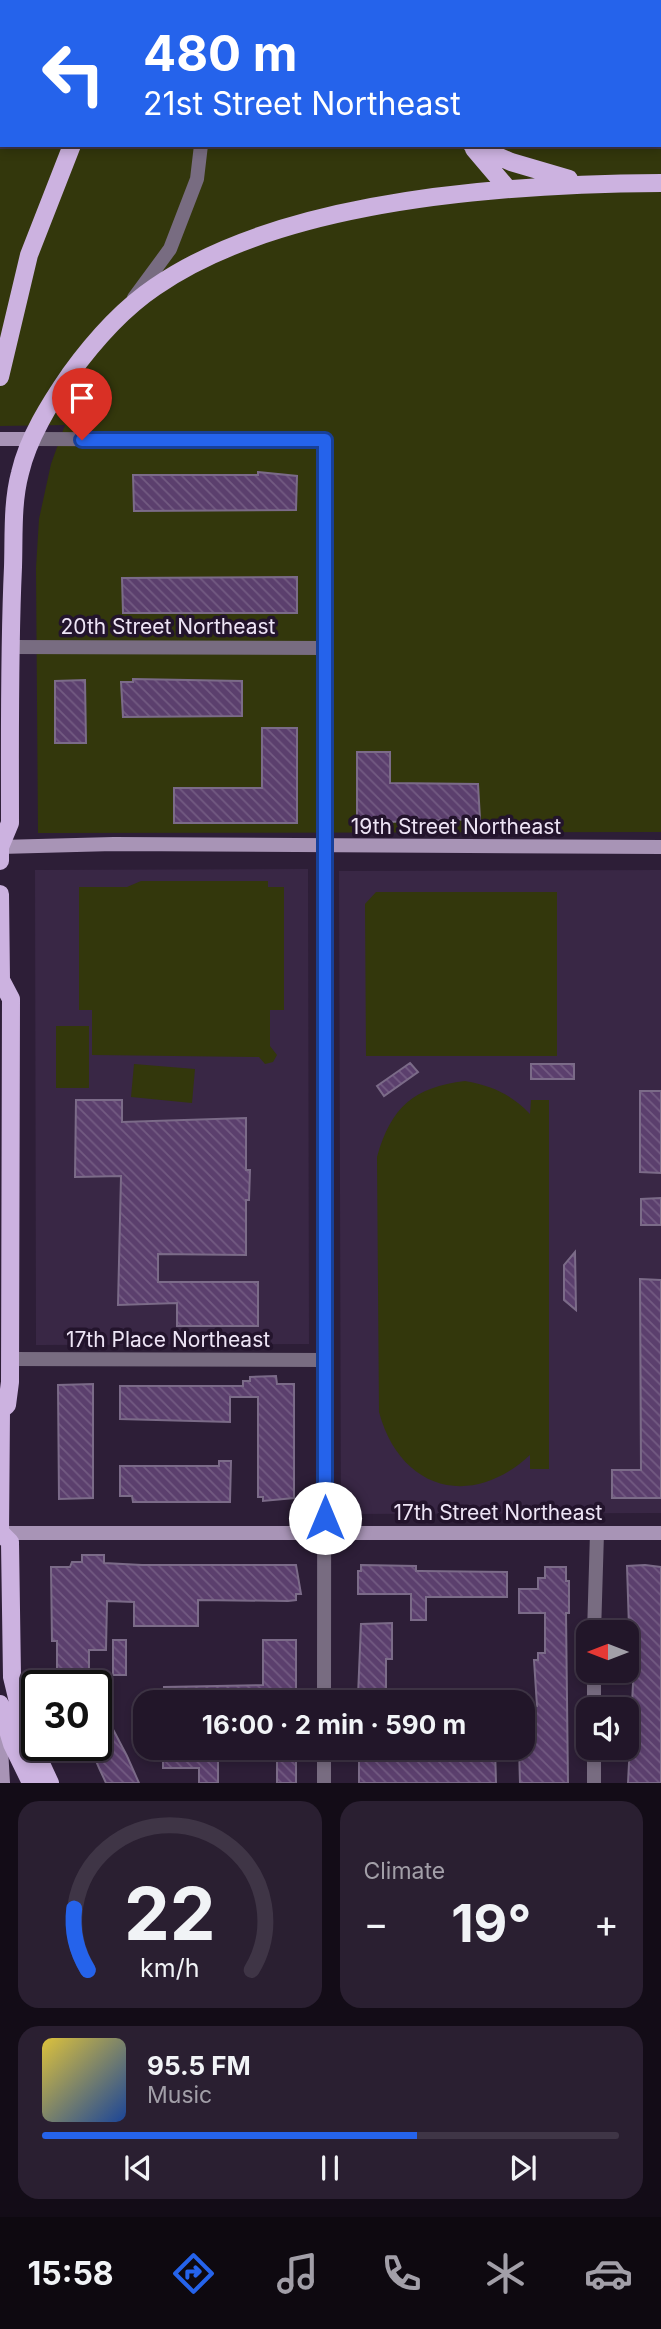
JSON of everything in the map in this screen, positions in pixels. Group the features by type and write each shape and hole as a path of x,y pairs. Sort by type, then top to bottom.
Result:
{"main road":[{"path":"0,377 29,255 71,147"},
{"path":"473,147 508,189"},
{"path":"476,147 532,169 590,184"},
{"path":"0,860 0,847 10,823 10,647 16,496 20,469 59,390 84,356 125,311 182,269 264,235 381,207 508,189 661,183"},
{"path":"0,439 33,439"},
{"name":"19th Street Northeast","path":"0,847 114,844 661,847"},
{"path":"0,894 0,980 11,999 10,1359 7,1405 0,1410 0,1533 10,1542 10,1660 16,1695 30,1742 50,1783"},
{"name":"17th Street Northeast","path":"0,1533 661,1533"},
{"path":"0,1704 12,1744 31,1783"},
{"path":"0,1731 3,1783"}],"street":[{"path":"125,311 170,249 197,179 201,147"},
{"path":"33,439 325,440 324,1690"},
{"name":"20th Street Northeast","path":"10,647 325,648"},
{"name":"17th Place Northeast","path":"10,1359 325,1360"},
{"path":"594,1620 597,1533"},
{"path":"324,1760 324,1783"},
{"path":"594,1760 594,1783"}],"shaded area":[{"path":"308,869 309,1344 36,1345 35,870"},
{"path":"661,870 661,1513 341,1514 339,871"}],"green space":[{"path":"0,147 661,147 661,832 38,833 36,568 39,519 51,464 65,425 0,426"},
{"path":"141,881 268,881 268,887 284,887 284,1010 270,1010 270,1046 277,1055 273,1062 265,1064 259,1057 92,1055 92,1010 79,1010 79,887 127,887"},
{"path":"376,892 557,892 557,1056 366,1056 365,904"},
{"path":"56,1026 89,1026 89,1088 56,1088"},
{"path":"134,1064 195,1069 192,1103 131,1097"},
{"path":"465,1081 500,1092 530,1114 531,1100 549,1100 549,1469 530,1469 530,1455 507,1472 484,1482 462,1486 440,1483 420,1474 403,1459 389,1438 379,1412 377,1157 389,1125 407,1102 432,1088"}],"building":[{"path":"258,472 297,476 296,510 134,511 133,475 258,475"},
{"path":"297,577 297,613 123,613 122,578"},
{"path":"133,679 242,681 242,716 123,717 121,682 133,682"},
{"path":"85,680 86,743 55,743 55,681"},
{"path":"262,728 297,728 297,823 174,823 174,788 262,788"},
{"path":"357,752 390,752 390,783 478,784 480,819 357,823"},
{"path":"410,1063 418,1072 384,1096 377,1086"},
{"path":"531,1064 574,1064 574,1079 531,1079"},
{"path":"640,1091 661,1091 661,1173 640,1172"},
{"path":"76,1100 122,1100 122,1122 246,1118 246,1170 250,1170 249,1200 246,1200 246,1255 158,1254 158,1282 258,1282 258,1326 177,1326 177,1303 118,1305 121,1176 75,1177"},
{"path":"661,1198 661,1225 641,1225 641,1199"},
{"path":"575,1252 576,1310 564,1300 564,1265"},
{"path":"640,1279 661,1280 661,1498 612,1498 612,1470 641,1470"},
{"path":"276,1376 277,1384 294,1384 294,1498 263,1501 263,1497 258,1497 258,1397 230,1397 230,1422 120,1419 120,1386 243,1386 243,1381 250,1381 250,1377"},
{"path":"93,1384 93,1498 59,1499 58,1385"},
{"path":"219,1461 231,1461 230,1502 133,1502 132,1496 120,1496 120,1466 219,1466"},
{"path":"82,1555 104,1555 104,1563 142,1565 296,1565 301,1594 296,1594 296,1600 288,1601 198,1600 198,1626 134,1626 134,1602 107,1601 106,1650 89,1650 89,1670 57,1670 57,1641 52,1641 51,1567 70,1567 72,1562 82,1562"},
{"path":"361,1565 416,1566 416,1571 507,1572 507,1597 426,1597 426,1620 411,1620 411,1594 358,1594 358,1571 361,1571"},
{"path":"627,1566 661,1567 661,1783 628,1783 629,1760 639,1760 639,1697 632,1697 633,1684 639,1684 639,1620 629,1620"},
{"path":"545,1567 566,1567 566,1581 569,1581 569,1613 566,1613 568,1783 520,1783 519,1760 535,1760 537,1706 534,1660 538,1660 538,1653 545,1653 545,1613 519,1613 519,1589 538,1589 538,1578 545,1578"},
{"path":"392,1623 392,1659 386,1659 386,1690 358,1690 361,1624"},
{"path":"113,1640 126,1640 126,1675 113,1675"},
{"path":"263,1640 296,1640 296,1690 164,1690 164,1687 263,1685"},
{"path":"112,1727 139,1783 106,1783 96,1761 112,1761"},
{"path":"163,1760 218,1760 218,1783 199,1783 199,1768 163,1768"},
{"path":"277,1760 296,1760 296,1783 277,1783"},
{"path":"359,1760 495,1760 496,1783 359,1783"}],"route":[{"path":"82,440 325,440 325,1518"}]}
